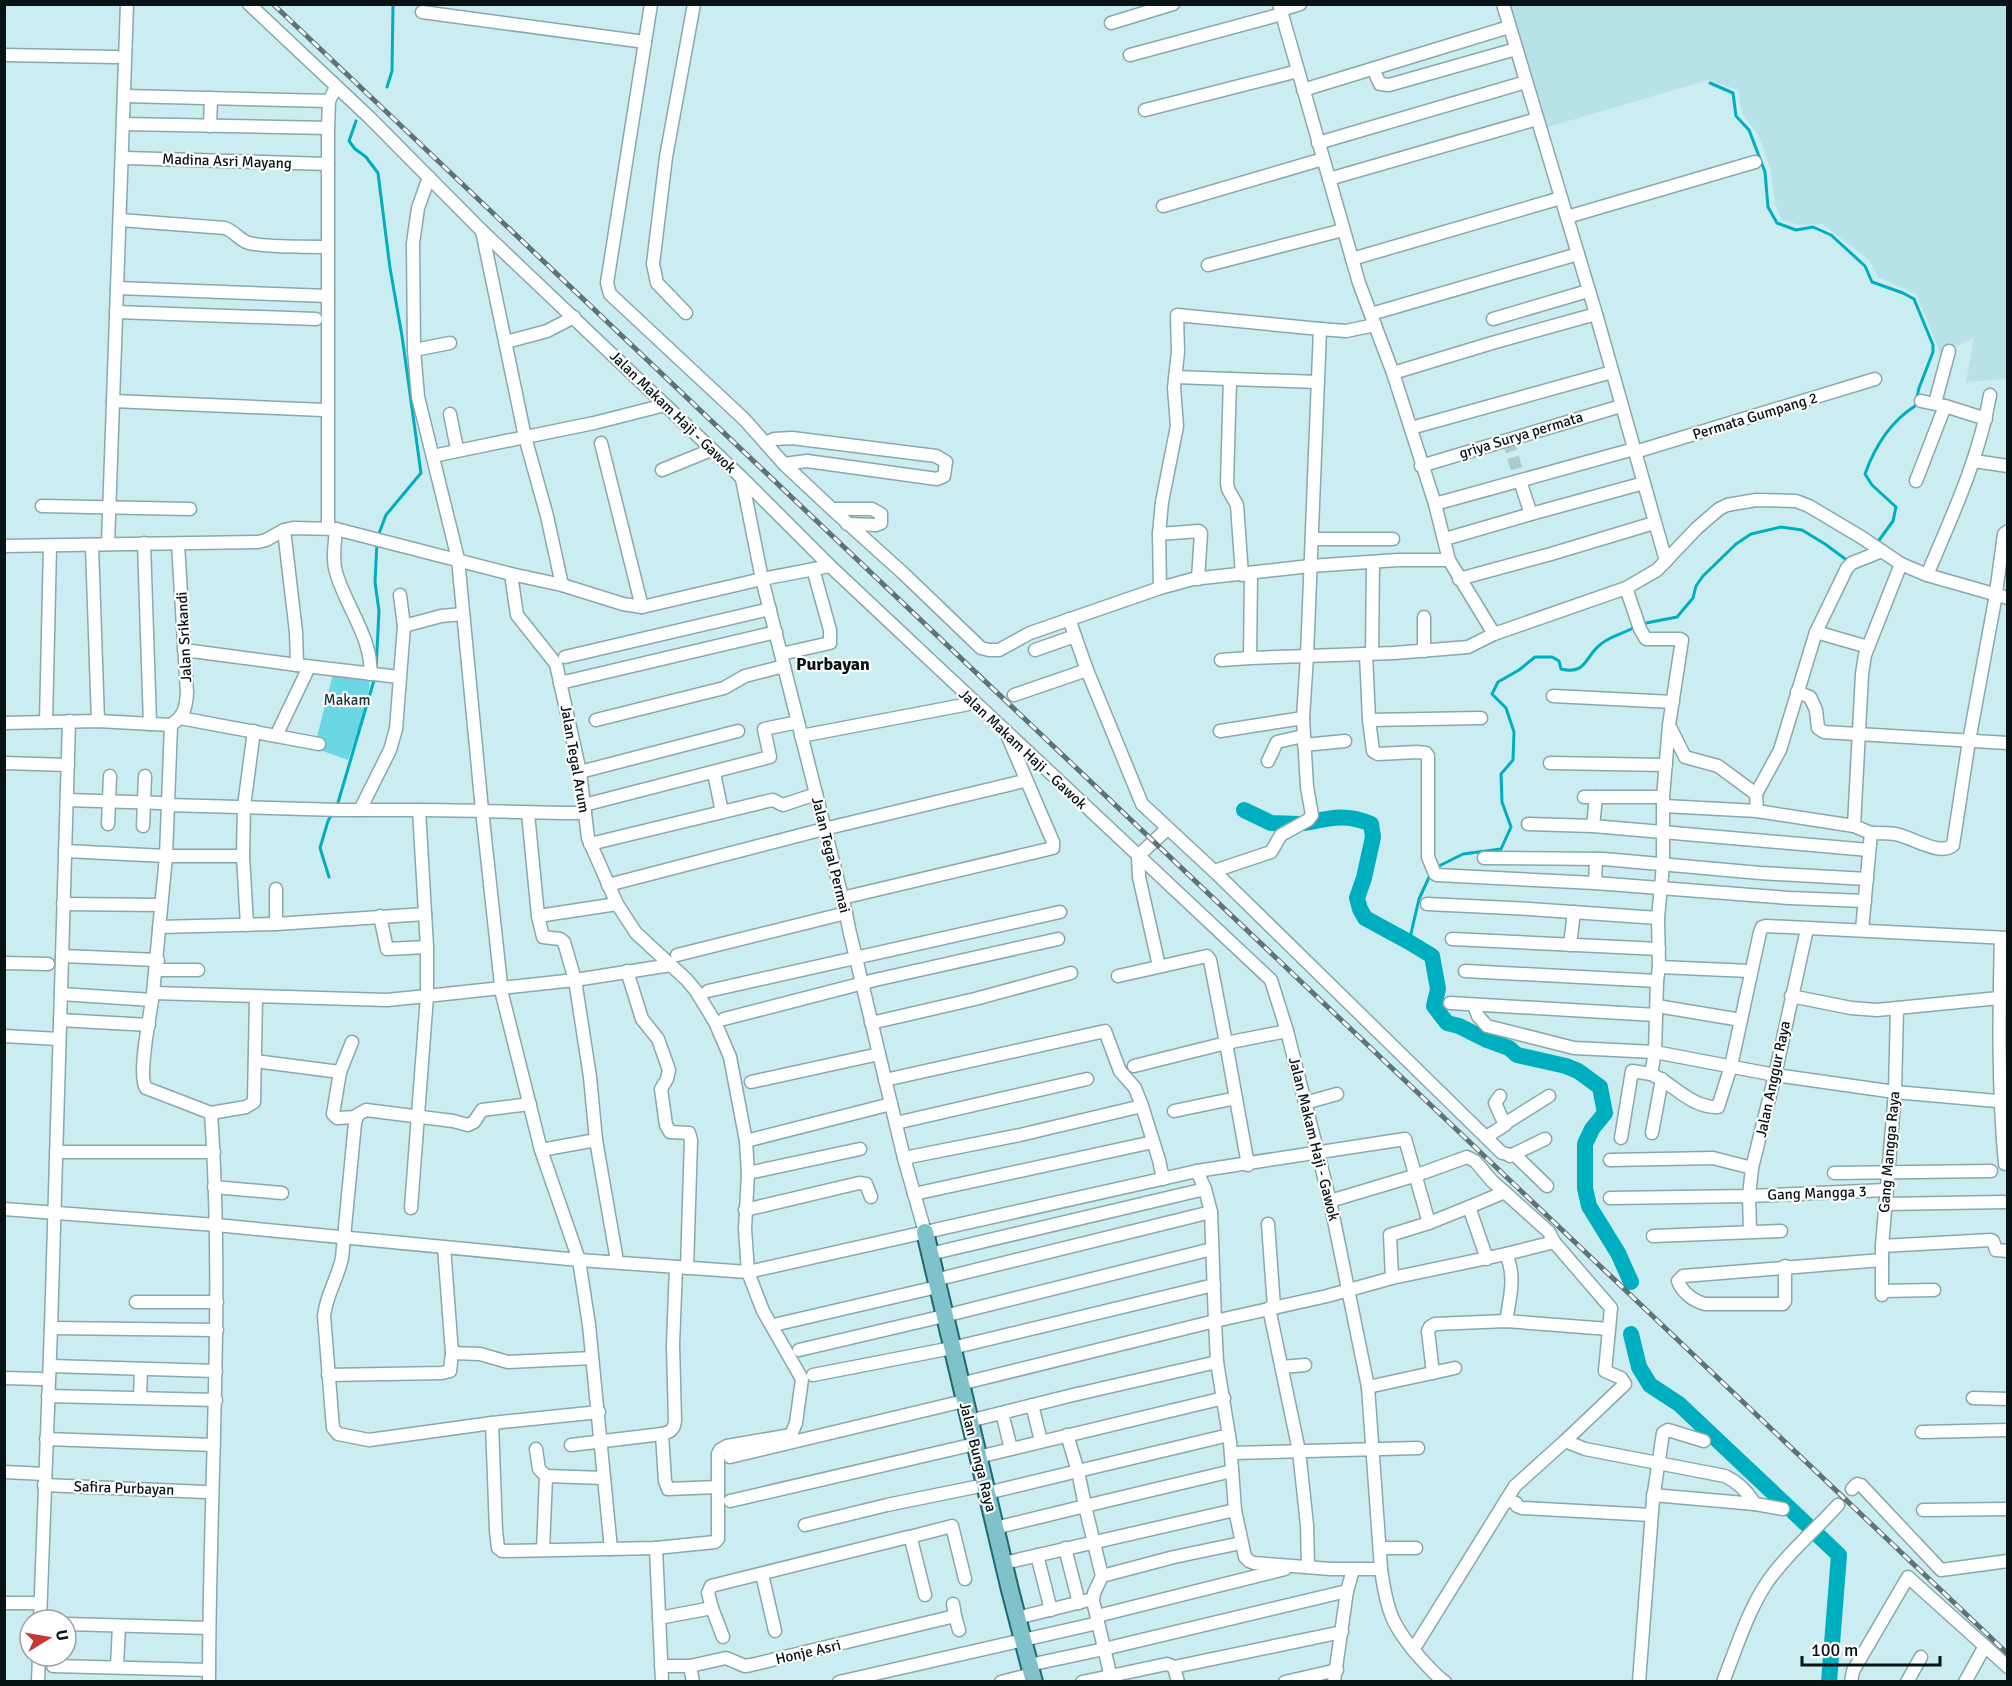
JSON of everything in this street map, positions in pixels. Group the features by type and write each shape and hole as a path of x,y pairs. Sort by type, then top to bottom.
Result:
{"main road":[{"name":"Jalan Bunga Raya","path":"925,1232 964,1401 1032,1674"}],"street":[{"path":"108,544 127,4"},
{"name":"Jalan Makam Haji - Gawok","path":"249,4 358,106 482,231 742,478 830,566 1271,980 1287,1031 1330,1201 1350,1290 1368,1388 1380,1548 1366,1570 1386,1598 1393,1622 1413,1650 1445,1682"},
{"path":"651,4 607,284 614,300 744,419 784,464 981,648 989,651 999,650 1030,633 1069,619 1160,588 1198,579 1311,566 1398,560 1449,560"},
{"path":"686,313 657,283 653,264 666,157 694,4"},
{"path":"1111,23 1173,4"},
{"path":"1130,55 1300,4"},
{"path":"1503,4 1596,314 1666,561"},
{"path":"1280,10 1352,260 1394,373 1421,466 1435,504 1449,560 1494,634"},
{"path":"422,12 645,42"},
{"path":"1304,90 1509,27"},
{"path":"1373,69 1380,84 1389,85 1516,49"},
{"path":"4,55 116,57"},
{"path":"1145,110 1298,70"},
{"path":"1318,143 1526,82"},
{"path":"336,87 329,101 328,128 332,529 336,572 354,611 373,675"},
{"path":"124,96 329,101"},
{"path":"210,126 211,98"},
{"path":"1329,179 1537,119"},
{"path":"123,124 328,128"},
{"name":"Madina Asri Mayang","path":"125,158 328,164"},
{"path":"1163,206 1323,159"},
{"path":"1567,217 1755,162"},
{"path":"429,177 418,208 413,243 414,350 418,397 458,559 501,989 541,1150 579,1260 599,1412 611,1549"},
{"path":"1352,260 1561,198"},
{"path":"120,220 225,228 231,230 242,240 254,244 326,247"},
{"path":"1208,264 1343,230"},
{"path":"482,231 525,437 547,516 562,585"},
{"path":"1160,588 1159,534 1162,502 1177,426 1175,377 1178,352 1177,315 1320,329 1359,330 1373,320 1578,254"},
{"path":"117,288 328,296"},
{"path":"1493,319 1588,291"},
{"path":"116,312 316,319"},
{"path":"1394,373 1596,314"},
{"path":"506,342 547,331 574,317"},
{"path":"1214,871 1271,852 1281,835 1311,817 1313,812 1307,787 1302,718 1307,656 1320,329"},
{"path":"414,350 450,343"},
{"path":"1916,481 1940,404 1949,351"},
{"path":"1411,428 1612,372"},
{"path":"1175,377 1318,382"},
{"path":"1230,379 1227,483 1237,505 1247,574 1250,658"},
{"name":"Permata Gumpang 2","path":"1435,504 1634,450 1875,379"},
{"path":"1927,575 1974,461 1990,395"},
{"path":"113,400 323,410"},
{"path":"1921,401 1940,404 1986,419"},
{"path":"433,456 665,405"},
{"name":"griya Surya permata","path":"1421,466 1621,406"},
{"path":"450,414 457,449"},
{"path":"766,444 774,439 792,438 936,456 946,462 944,476 937,478 807,461 784,464"},
{"path":"601,443 642,608"},
{"path":"662,470 711,450"},
{"path":"1974,461 2007,466"},
{"name":"Jalan Tegal Permai","path":"742,478 762,579 843,898 904,1158 925,1232"},
{"path":"1520,481 1531,514"},
{"path":"1445,539 1644,483"},
{"path":"1221,660 1468,647 1494,634 1626,588 1657,570 1711,516 1727,505 1740,502 1779,499 1796,501 1809,506 1861,537 1900,564 1927,575 2002,596"},
{"path":"42,506 190,509"},
{"path":"832,509 872,509 881,514 881,523 876,525 848,524"},
{"path":"1459,579 1654,523"},
{"path":"4,546 262,542 284,530 306,527 332,529 562,585 642,608 762,579 830,566"},
{"path":"276,736 303,666 296,632 284,530"},
{"path":"1159,534 1199,531 1201,533 1198,579"},
{"path":"1593,826 1590,797 1664,801 1757,811 1854,825 1871,833 1897,834 1938,849 1951,847 1955,839 1969,741 2002,596 2004,534 2007,531"},
{"path":"1312,539 1394,539"},
{"path":"144,543 150,724"},
{"name":"Jalan Srikandi","path":"178,544 186,705 176,721 165,804 166,856 160,905 157,965 142,1075 144,1086 211,1113"},
{"path":"46,722 50,546"},
{"path":"92,546 98,721"},
{"path":"1757,811 1756,794 1780,750 1816,632 1847,568 1852,563 1880,550"},
{"path":"1372,562 1368,720 1372,746 1376,754 1417,752 1426,753 1428,756 1428,857 1435,874 1865,902"},
{"path":"1854,825 1862,674 1868,647 1900,564"},
{"path":"596,720 724,688 745,676 830,643 830,630 813,569"},
{"name":"Jalan Tegal Arum","path":"511,574 517,615 554,661 580,772 590,844 608,885 636,933 674,960 696,991 724,1041 730,1057 746,1141 748,1173 745,1210 748,1272 767,1318 800,1374 802,1382 792,1434 787,1437 723,1447 718,1454 718,1487"},
{"path":"1626,588 1639,625 1647,640 1668,638 1682,640 1669,725 1666,765 1662,832 1663,865 1658,918 1656,1076 1652,1133"},
{"path":"360,810 394,737 399,709 399,677 404,626 400,595"},
{"path":"565,657 770,609"},
{"path":"404,626 441,616 463,614"},
{"path":"1424,617 1424,651"},
{"path":"1069,619 1087,670 1139,798 1149,811 1214,871 1502,1153 1516,1156 1547,1186"},
{"path":"560,683 776,632"},
{"path":"1816,632 1868,647"},
{"path":"1035,650 1075,636"},
{"path":"184,650 399,677"},
{"path":"1014,696 1087,670"},
{"path":"1797,692 1810,698 1816,710 1818,728 1821,731 2007,743"},
{"path":"1553,696 1673,702"},
{"path":"801,736 974,703"},
{"path":"1220,731 1302,718"},
{"path":"1368,720 1481,718"},
{"path":"40,1608 50,1366 69,721"},
{"path":"4,723 98,721 150,724 176,721 254,730 319,744"},
{"path":"67,800 333,810 482,810 528,813 585,809 770,757 764,729 798,722"},
{"path":"1669,725 1685,757 1718,766 1756,794"},
{"path":"247,925 243,856 244,806 254,730"},
{"path":"580,772 738,731"},
{"path":"843,898 1054,847 1006,733"},
{"path":"1268,761 1277,742 1345,741"},
{"path":"4,763 68,765"},
{"path":"1550,763 1666,765"},
{"path":"714,773 722,812"},
{"path":"108,824 110,776"},
{"path":"143,826 145,776"},
{"path":"608,885 824,829 1020,782"},
{"path":"590,844 768,801 774,800 783,805 816,794"},
{"path":"411,1208 426,996 427,947 419,810"},
{"path":"528,813 538,916 543,937 560,939 564,942 575,980 590,1077 596,1140 617,1262"},
{"path":"1528,824 1593,826 1869,850"},
{"path":"1158,966 1139,877 1138,856 1167,829"},
{"path":"1862,930 1871,833"},
{"path":"65,851 166,856 243,856"},
{"path":"1484,858 1596,859 1760,873 1867,879"},
{"path":"1535,879 1536,858"},
{"path":"1595,883 1596,859"},
{"path":"276,889 276,924"},
{"path":"63,904 160,905"},
{"path":"538,916 617,904"},
{"path":"1427,904 1658,918"},
{"path":"708,991 1060,912"},
{"path":"1570,945 1574,912"},
{"path":"61,994 387,1000 501,989 627,971 846,913"},
{"path":"159,927 276,924 425,914"},
{"path":"380,916 387,949 427,947"},
{"path":"1621,1138 1632,1071 1656,1076 1699,1105 1718,1107 1731,1066 1750,972 1762,927 1773,925 1807,929 2004,938 1999,998 2005,1164"},
{"name":"Jalan Anggur Raya","path":"1750,1231 1749,1196 1752,1168 1807,929"},
{"path":"724,1018 1058,939"},
{"path":"1452,939 1659,949"},
{"path":"62,956 198,970"},
{"path":"1118,976 1202,956 1209,957 1248,1165"},
{"path":"4,963 48,964"},
{"path":"1659,967 1750,972"},
{"path":"571,1445 662,1434 671,1431 675,1421 673,1345 691,1140 686,1132 673,1133 667,1128 661,1089 669,1070 658,1039 644,1022 627,971"},
{"path":"1464,971 1657,981"},
{"path":"872,1023 975,999 1071,973"},
{"path":"1791,996 1851,1008 1877,1010 1999,998"},
{"path":"78,1666 117,1667 209,1676 217,1330 214,1152 211,1113 252,1105 254,1100 256,997"},
{"path":"1450,1003 1657,1011 1742,1020"},
{"path":"1474,1005 1478,1016 1487,1026 1574,1048 1655,1052 1775,1075 1895,1092 2004,1102"},
{"name":"Gang Mangga Raya","path":"1897,1008 1895,1092 1882,1246 1882,1293 1934,1290"},
{"path":"60,1020 149,1025"},
{"path":"885,1080 1105,1031 1110,1039 1120,1071 1135,1088 1163,1179"},
{"path":"1134,1066 1226,1043 1287,1031"},
{"path":"4,1036 59,1039"},
{"path":"352,1041 340,1072 333,1116 337,1118 357,1117"},
{"path":"751,1082 879,1054"},
{"path":"255,1061 340,1072"},
{"path":"896,1123 1087,1079"},
{"path":"1305,1103 1337,1094"},
{"path":"1500,1096 1495,1104 1506,1123"},
{"path":"1486,1137 1549,1096"},
{"path":"1174,1111 1236,1098"},
{"path":"530,1104 482,1110 474,1122 468,1125 418,1116 366,1110 360,1112 357,1117 340,1268 325,1307 332,1426 338,1434 363,1440 380,1440 492,1423 599,1412"},
{"path":"746,1141 891,1104"},
{"path":"904,1158 1020,1135 1142,1106"},
{"path":"4,1209 216,1225 579,1260 748,1272 1197,1171 1248,1165 1405,1139 1429,1223"},
{"path":"1510,1156 1545,1139"},
{"path":"541,1150 596,1140"},
{"path":"914,1194 1153,1142"},
{"path":"748,1173 860,1149"},
{"path":"56,1152 214,1152"},
{"path":"1330,1201 1417,1175 1467,1157 1549,1232 1554,1242 1610,1305 1612,1312 1605,1371 1621,1378 1625,1384 1515,1486 1413,1650"},
{"path":"1610,1161 1713,1158 1752,1168"},
{"path":"1197,1171 1211,1212 1217,1362 1232,1453 1235,1510 1245,1557 1249,1561 1302,1567 1366,1570"},
{"path":"1834,1173 1991,1171"},
{"path":"745,1210 859,1183 867,1184 871,1197"},
{"path":"214,1187 282,1193"},
{"path":"930,1254 1205,1189"},
{"name":"Gang Mangga 3","path":"1610,1198 1749,1196 1886,1190"},
{"path":"1392,1278 1389,1236 1429,1223 1505,1192"},
{"path":"1885,1203 2004,1202"},
{"path":"1469,1207 1487,1259"},
{"path":"778,1324 1211,1212"},
{"path":"1268,1224 1271,1308 1299,1451 1307,1525 1302,1567"},
{"path":"1653,1236 1781,1230"},
{"path":"1882,1246 1991,1240 1996,1250 2007,1251"},
{"path":"960,1384 1331,1295 1392,1278 1487,1259 1554,1242"},
{"path":"328,1375 448,1372 452,1365 452,1353 444,1247"},
{"path":"799,1350 1212,1249"},
{"path":"1506,1254 1512,1279 1506,1322"},
{"path":"1785,1266 1785,1301 1783,1304 1705,1304 1694,1300 1678,1281 1683,1276 1785,1266 1882,1260"},
{"path":"813,1375 952,1348 1214,1285"},
{"path":"136,1302 217,1302"},
{"path":"1433,1372 1428,1331 1435,1324 1506,1322 1609,1329"},
{"path":"51,1328 217,1330"},
{"path":"452,1353 480,1354 508,1362 592,1358"},
{"path":"969,1421 1217,1362"},
{"path":"1282,1367 1305,1365"},
{"path":"50,1366 216,1371"},
{"path":"1368,1388 1455,1368"},
{"path":"140,1398 141,1369"},
{"path":"4,1378 41,1379"},
{"path":"48,1396 216,1400"},
{"path":"730,1501 976,1450 1011,1449 1224,1398"},
{"path":"1973,1398 2007,1399"},
{"path":"730,1457 964,1401"},
{"path":"1032,1406 1041,1442"},
{"path":"1002,1413 1011,1449"},
{"path":"492,1423 498,1548 505,1551 656,1548 717,1541 718,1487 668,1490 664,1481 662,1434"},
{"path":"1922,1432 2007,1430"},
{"path":"1639,1682 1651,1515 1662,1436 1665,1431 1704,1441"},
{"path":"1067,1435 1078,1471 1102,1576 1093,1599 1111,1678"},
{"path":"805,1525 887,1505 1078,1471 1229,1435"},
{"path":"46,1439 214,1445"},
{"path":"1565,1441 1585,1449 1725,1476 1735,1480 1750,1495 1755,1504"},
{"path":"1232,1453 1418,1448"},
{"path":"536,1449 539,1469 546,1476 604,1478"},
{"path":"995,1528 1232,1471"},
{"name":"Safira Purbayan","path":"4,1472 44,1479 204,1492"},
{"path":"543,1550 546,1476"},
{"path":"1852,1489 1857,1484 1861,1485 1941,1570 2007,1561"},
{"path":"1653,1495 1755,1504 1783,1509"},
{"path":"1506,1500 1522,1508 1651,1515"},
{"path":"1723,1682 1764,1587 1838,1505"},
{"path":"1923,1510 2007,1509"},
{"path":"1004,1563 1235,1510"},
{"path":"723,1638 708,1593 711,1586 952,1526 965,1579"},
{"path":"910,1537 926,1595"},
{"path":"1102,1576 1174,1557 1241,1543"},
{"path":"656,1548 662,1682"},
{"path":"1065,1548 1079,1603"},
{"path":"1380,1548 1416,1548"},
{"path":"1037,1555 1051,1610"},
{"path":"839,1682 1022,1639 1302,1567"},
{"path":"1001,1682 1032,1674 1104,1649 1347,1591 1366,1570"},
{"path":"762,1574 775,1631"},
{"path":"1851,1682 1853,1671 1908,1577 2007,1667"},
{"path":"1284,1682 1336,1676 1347,1591"},
{"path":"1017,1618 1093,1599"},
{"path":"4,1603 36,1604"},
{"path":"659,1618 712,1608"},
{"name":"Honje Asri","path":"661,1666 690,1666 726,1658 745,1666 751,1665 954,1610 959,1630"},
{"path":"78,1624 209,1628"},
{"path":"117,1667 119,1626"},
{"path":"1082,1682 1111,1678 1167,1664 1174,1668 1342,1632"},
{"path":"1965,1682 1985,1646"},
{"path":"1907,1682 1921,1657"},
{"path":"690,1666 693,1682"},
{"path":"1428,1682 1429,1667"},
{"path":"1174,1668 1178,1682"}],"shaded area":[{"path":"1504,5 2007,5 2007,379 1966,382 1974,338 1940,353 1916,294 1878,277 1869,260 1822,224 1800,225 1782,220 1775,204 1771,171 1759,136 1742,113 1738,90 1708,80 1541,129"}],"green space":[{"name":"Makam","path":"333,674 370,679 367,705 348,760 320,750 322,743 316,741"}],"waterway":[{"path":"387,87 392,71 393,4"},
{"path":"1710,83 1733,93 1736,116 1749,130 1765,172 1768,207 1777,223 1796,230 1813,227 1831,235 1865,266 1872,282 1914,299 1933,345 1933,352 1919,388 1915,406 1898,419 1884,436 1865,474 1872,485 1896,507 1893,521 1877,543"},
{"path":"356,121 349,141 366,157 378,173 421,473 386,515 378,536"},
{"path":"1641,624 1677,617 1693,598 1696,586 1703,576 1736,544 1751,534 1781,527 1802,530 1848,561"},
{"path":"376,670 379,611 375,582 377,542"},
{"path":"1435,868 1463,854 1501,849 1511,827 1502,802 1501,774 1513,760 1514,732 1506,708 1492,694 1498,682 1519,670 1535,657 1552,657 1559,661 1561,669 1581,667 1595,649 1605,641 1635,627"},
{"path":"337,806 375,677"},
{"path":"1244,810 1271,823 1299,824"},
{"path":"329,877 320,848 332,814"},
{"path":"1305,823 1330,818 1346,818 1371,824 1373,837 1357,898 1360,909 1365,918 1432,956 1438,989 1434,1006 1447,1023 1509,1048 1517,1055 1578,1071 1600,1087 1605,1113 1592,1129 1585,1144 1585,1188 1589,1206 1618,1253 1631,1282"},
{"path":"1409,942 1419,899 1431,873"},
{"path":"1631,1334 1639,1367 1650,1385 1679,1404 1839,1555 1829,1682"}],"tunnel":[{"path":"1508,440 1520,481"},
{"path":"1838,1505 1852,1489"}],"railway":[{"path":"273,4 2008,1654"}],"district":[{"name":"Purbayan","path":"833,664"}]}
